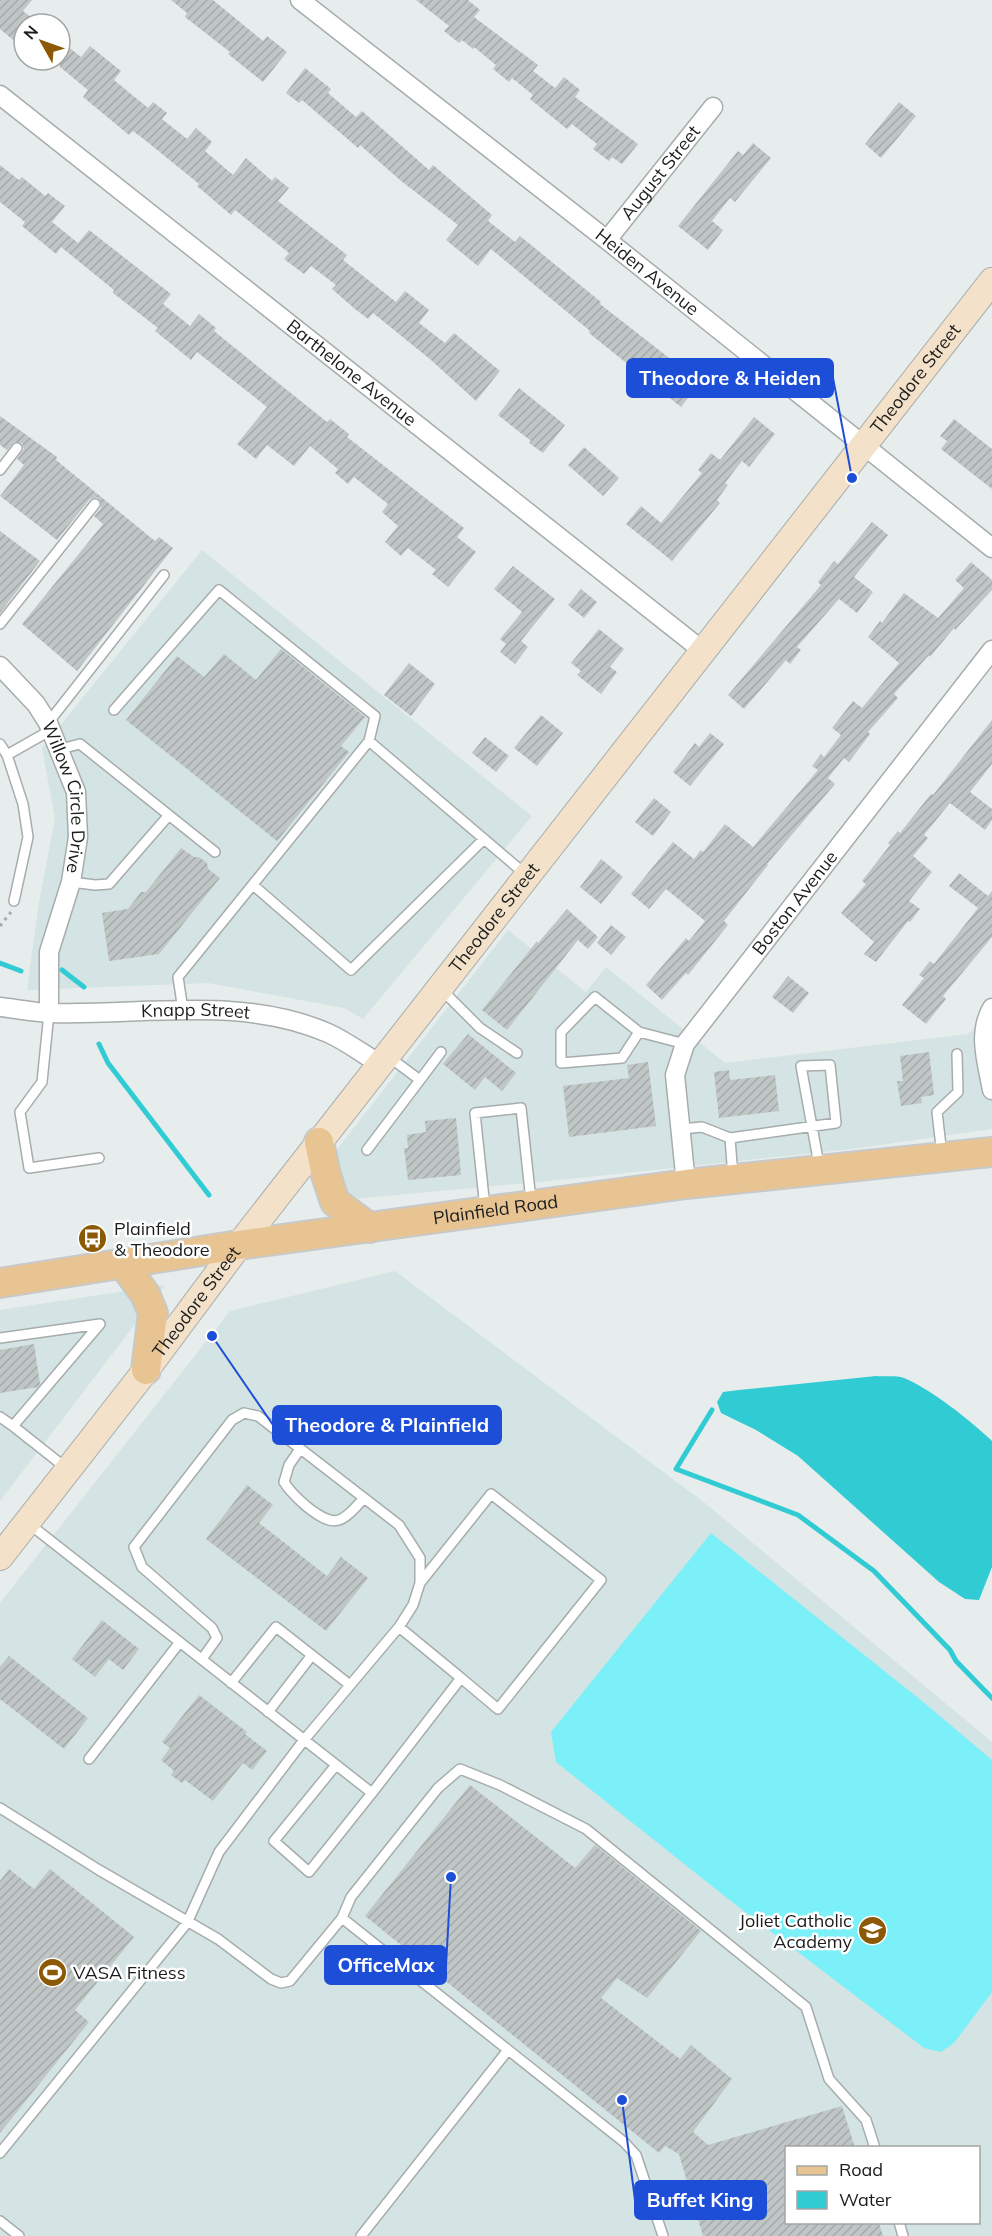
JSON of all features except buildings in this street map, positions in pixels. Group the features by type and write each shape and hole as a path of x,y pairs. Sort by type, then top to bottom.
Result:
{"main road":[{"name":"Theodore Street","path":"0,1557 319,1142 992,281"},
{"path":"319,1142 335,1202 370,1228"},
{"name":"Plainfield Road","path":"0,1283 239,1245 686,1184 992,1152"},
{"path":"123,1264 145,1294 153,1313 146,1370"}],"street":[{"name":"Heiden Avenue","path":"300,0 607,240 992,548"},
{"name":"Barthelone Avenue","path":"0,95 703,651"},
{"name":"August Street","path":"607,240 713,107"},
{"name":"Boston Avenue","path":"686,1184 675,1075 686,1044 992,650"},
{"name":"Willow Circle Drive","path":"0,666 36,704 50,726 76,792 78,837 70,882 49,952 49,1013"},
{"name":"Knapp Street","path":"0,1007 49,1013 227,1011 285,1020 329,1033 383,1060"},
{"path":"992,1008 985,1020 982,1034 992,1090"}],"lane":[{"path":"0,470 17,448"},
{"path":"0,624 94,504"},
{"path":"7,755 50,726 164,575"},
{"path":"114,710 219,590 375,716 369,741 178,977 183,1010"},
{"path":"369,741 527,876"},
{"path":"0,744 7,755 23,804 28,837 13,906"},
{"path":"60,749 80,744 215,852"},
{"path":"70,882 109,884 169,815"},
{"path":"253,885 351,970 484,839"},
{"path":"440,988 480,1029 517,1053"},
{"path":"639,1032 622,1058 561,1063 561,1032 595,997 639,1032 686,1044"},
{"path":"49,1013 42,1082 20,1112 29,1168 99,1158"},
{"path":"367,1150 441,1052"},
{"path":"942,1157 937,1112 958,1092 957,1054"},
{"path":"383,1060 420,1080"},
{"path":"681,1129 702,1126 730,1138 812,1128 836,1123 830,1065 801,1066 812,1128 820,1170"},
{"path":"486,1212 475,1113 520,1108 532,1206"},
{"path":"730,1138 733,1179"},
{"path":"0,1338 100,1324 13,1426"},
{"path":"0,2153 187,1923 219,1852 304,1740 399,1627 413,1605 420,1583 420,1558 399,1525 258,1416 243,1413 232,1420 134,1547 142,1567 212,1628 217,1638 202,1659"},
{"path":"0,1417 68,1469"},
{"path":"300,1449 289,1465 284,1482 290,1493 324,1520 336,1521 348,1516 364,1498"},
{"path":"399,1627 498,1709 601,1580 491,1494 420,1583"},
{"path":"27,1522 372,1793"},
{"path":"231,1683 276,1627 350,1685"},
{"path":"89,1759 180,1642"},
{"path":"268,1712 312,1655"},
{"path":"336,1765 274,1841 309,1872 461,1678"},
{"path":"1,1809 187,1923 218,1939 271,1979 281,1983 290,1981 342,1918 351,1897 438,1788 460,1769 500,1785 586,1829 806,2007 829,2079 866,2121 874,2146"},
{"path":"342,1918 624,2142 636,2155 663,2236"},
{"path":"361,2236 508,2050"},
{"path":"0,2221 19,2236"}],"path":[{"path":"0,926 13,906"}],"shaded area":[{"path":"202,550 532,816 363,1019 344,1008 208,983 27,990 39,902 55,819 42,748"},
{"path":"508,930 586,992 606,967 725,1063 968,1034 992,1011 992,1129 852,1149 342,1200 314,1179"},
{"path":"395,1271 705,1503 992,1742 992,2236 0,2236 0,1603 230,1311"},
{"path":"165,1285 0,1501 0,1310"},
{"name":"Joliet Catholic Academy","path":"711,1533 922,1701 992,1760 992,1992 954,2043 941,2052 924,2048 727,1898 556,1762 551,1732"}],"water":[{"path":"876,1376 901,1377 915,1383 950,1406 992,1441 992,1567 979,1600 965,1599 939,1582 798,1456 756,1430 721,1413 717,1402 723,1392"}],"waterway":[{"path":"0,963 21,971"},
{"path":"62,970 84,987"},
{"path":"99,1044 108,1063 209,1195"},
{"path":"712,1410 676,1469 798,1515 874,1571 950,1650 956,1661 992,1698"}],"place":[{"name":"Theodore & Heiden","path":"852,478"},
{"name":"Plainfield & Theodore","path":"93,1239"},
{"name":"Theodore & Plainfield","path":"212,1336"},
{"name":"OfficeMax","path":"451,1877"},
{"name":"Joliet Catholic Academy","path":"873,1931"},
{"name":"VASA Fitness","path":"52,1973"},
{"name":"Buffet King","path":"622,2100"}]}
